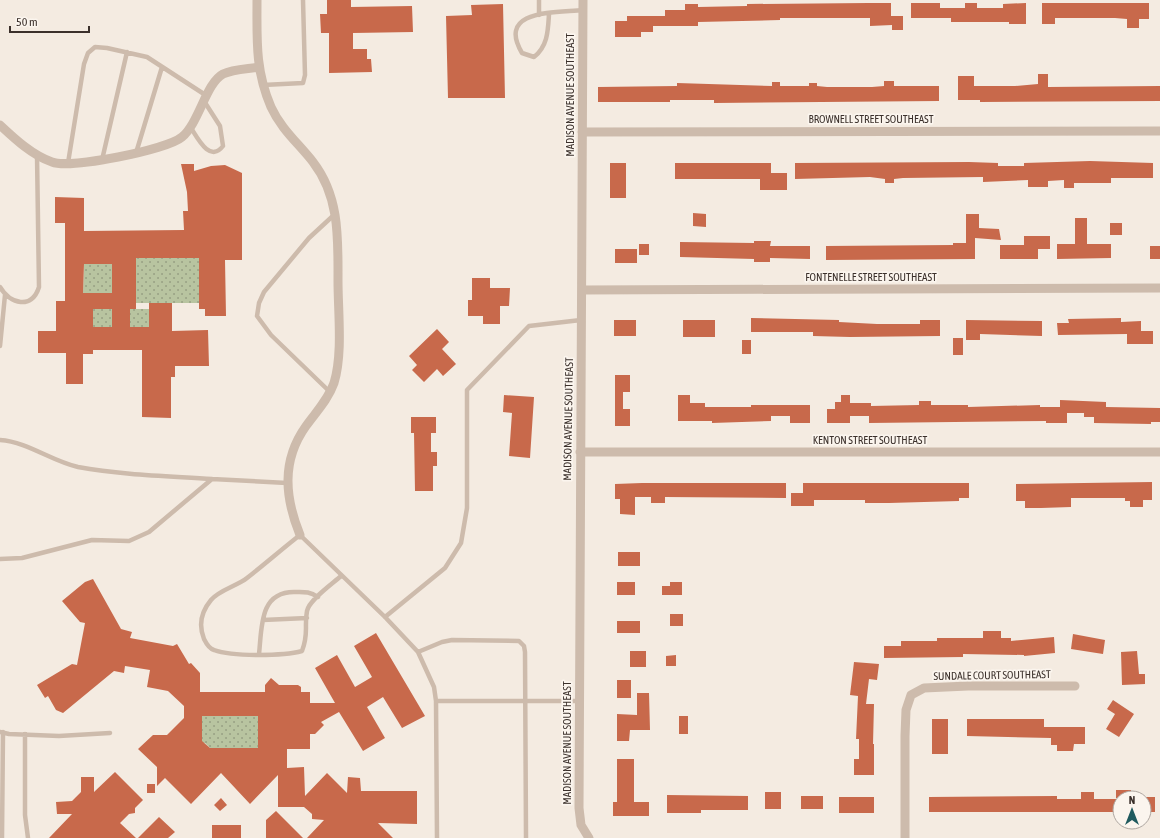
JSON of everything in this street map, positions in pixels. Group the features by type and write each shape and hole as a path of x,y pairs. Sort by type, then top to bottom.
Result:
{"street":[{"path":"257,0 258,67 263,85 277,117 324,178 336,213 338,234 338,350 336,377 330,392 296,444 289,462 287,483 291,512 300,536"},
{"name":"MADISON AVENUE SOUTHEAST","path":"582,0 582,290 578,701 579,818 588,837"},
{"path":"0,125 18,142 53,163 102,160 135,154 181,138 191,128 214,83 222,74 258,67"},
{"name":"BROWNELL STREET SOUTHEAST","path":"582,132 1160,130"},
{"name":"FONTENELLE STREET SOUTHEAST","path":"582,290 1160,288"},
{"name":"KENTON STREET SOUTHEAST","path":"580,452 1160,452"},
{"name":"SUNDALE COURT SOUTHEAST","path":"905,838 906,710 911,695 924,688 968,686 1075,686"}],"lane":[{"path":"263,85 304,84 304,0"},
{"path":"539,0 539,15"},
{"path":"549,14 544,44 534,57 522,53 515,41 516,29 521,21 532,15 583,10"},
{"path":"68,163 84,64 88,53 95,47 148,57 206,99 220,126 224,146 219,151 213,152 208,150 200,144 191,128"},
{"path":"102,160 127,52"},
{"path":"135,154 162,67"},
{"path":"0,287 5,296 13,301 32,299 37,294 39,287 37,154"},
{"path":"330,392 271,335 258,316 259,303 264,292 309,238 336,213"},
{"path":"0,346 5,296"},
{"path":"384,617 445,568 461,543 467,508 467,390 529,326 581,320"},
{"path":"0,440 13,441 76,466 125,473 287,483"},
{"path":"0,558 22,558 92,540 129,541 149,532 212,479"},
{"path":"341,576 310,605 307,618 307,639 302,651 291,654 228,653 213,650 206,643 201,632 200,621 203,611 212,598 246,578 300,536 384,617 418,652 434,686 436,701 436,838"},
{"path":"259,654 263,620 265,611 270,602 279,595 287,592 310,592 318,597"},
{"path":"263,620 307,618"},
{"path":"418,652 447,640 519,641 525,648 526,838"},
{"path":"436,701 578,701"},
{"path":"2,838 1,732 59,736 110,733"},
{"path":"25,734 25,815 28,838"}],"green space":[{"path":"136,258 199,258 199,303 136,303"},
{"path":"84,264 112,264 112,293 83,293"},
{"path":"93,309 112,309 112,327 93,327"},
{"path":"130,309 149,309 149,327 130,327"},
{"path":"202,716 258,716 258,748 210,748 205,743 202,743"}],"building":[{"path":"327,0 351,0 351,7 412,6 413,32 353,33 353,49 367,49 367,59 371,59 372,72 329,73 329,33 321,33 320,14 327,14"},
{"path":"891,3 891,16 903,16 903,30 892,30 892,25 870,26 870,18 780,18 780,20 698,22 698,26 653,26 653,32 641,32 641,37 615,37 615,21 627,21 627,16 665,16 665,10 685,10 685,4 698,4 698,7 747,6 747,4"},
{"path":"911,3 940,3 940,8 965,8 965,3 977,3 977,8 1003,8 1003,4 1026,3 1026,24 1009,24 1009,22 951,22 951,18 911,18"},
{"path":"1042,3 1149,3 1149,19 1139,19 1139,28 1127,28 1127,19 1115,18 1055,18 1055,24 1042,24"},
{"path":"503,4 505,98 448,98 446,16 472,15 471,5"},
{"path":"1038,74 1048,74 1048,87 1160,86 1160,101 980,102 980,100 958,100 958,76 974,76 974,86 1015,86 1038,84"},
{"path":"884,81 894,81 894,86 939,86 939,101 714,103 714,100 670,100 670,102 598,102 598,87 677,86 677,83 772,86 772,82 780,82 780,86 809,86 809,83 817,83 817,86 827,87 872,87 884,86"},
{"path":"1090,161 1153,163 1153,178 1111,178 1111,183 1074,183 1074,188 1064,188 1064,180 1048,181 1048,187 1028,187 1028,180 983,182 983,177 903,178 894,179 894,183 885,183 885,179 870,177 795,179 795,163 969,162 998,163 998,166 1024,166 1024,163"},
{"path":"610,163 626,163 626,198 610,198"},
{"path":"675,163 771,163 771,173 787,173 787,190 760,190 760,179 675,179"},
{"path":"181,164 194,164 194,171 211,166 225,165 242,173 242,260 225,260 226,316 205,316 205,309 199,309 199,258 136,258 136,309 130,309 130,327 149,327 149,303 172,303 172,331 208,330 209,366 175,366 175,377 171,377 171,418 142,417 142,350 93,350 93,354 83,354 83,384 66,384 66,353 38,353 38,331 56,331 56,301 65,301 65,223 55,223 55,197 84,198 84,231 184,230 183,211 188,211 187,192","holes":["84,264 112,264 112,293 83,293","93,309 112,309 112,327 93,327"]},
{"path":"693,213 706,214 706,227 693,226"},
{"path":"966,214 979,214 979,228 999,229 1001,240 975,238 975,259 826,260 826,246 953,245 953,243 966,243"},
{"path":"1075,218 1087,218 1087,244 1111,244 1111,258 1057,259 1057,244 1075,244"},
{"path":"1110,223 1122,223 1122,235 1110,235"},
{"path":"1024,236 1050,236 1050,249 1038,249 1038,259 1000,259 1000,245 1024,245"},
{"path":"754,241 771,241 770,246 810,246 810,259 770,258 770,262 754,262 754,259 680,257 680,242 754,243"},
{"path":"639,244 649,244 649,255 639,255"},
{"path":"1150,246 1160,246 1160,259 1150,259"},
{"path":"615,249 637,249 637,263 615,263"},
{"path":"472,278 490,278 490,288 510,288 509,306 500,306 500,324 483,324 483,316 468,316 468,300 472,300"},
{"path":"751,318 839,320 839,322 877,324 920,324 920,320 940,320 940,336 850,337 813,336 813,332 751,332"},
{"path":"1121,318 1121,322 1141,321 1141,331 1153,331 1153,344 1127,344 1127,334 1058,335 1057,323 1069,323 1068,319"},
{"path":"614,320 636,320 636,336 614,336"},
{"path":"683,320 715,320 715,337 683,337"},
{"path":"966,320 1042,321 1042,336 980,334 980,340 966,340"},
{"path":"437,329 449,342 442,349 456,364 443,376 437,369 424,382 412,370 417,365 409,356"},
{"path":"953,338 963,338 963,355 953,355"},
{"path":"742,340 751,340 751,354 742,354"},
{"path":"615,375 630,375 630,392 623,392 623,409 630,409 630,426 615,426"},
{"path":"504,395 534,397 530,458 509,456 512,413 503,412"},
{"path":"678,395 690,395 690,403 705,403 705,407 810,405 810,423 790,423 790,416 771,416 771,421 712,423 712,421 678,421"},
{"path":"841,395 850,395 850,403 871,403 871,406 919,405 919,401 931,401 931,405 968,405 968,407 1040,405 1040,407 1060,407 1060,400 1106,402 1106,407 1160,408 1160,422 1151,422 1151,424 1094,423 1094,417 1084,417 1084,413 1067,413 1067,423 1046,423 1046,421 869,423 869,416 850,416 850,423 827,423 827,409 835,409 835,402 841,402"},
{"path":"411,417 436,417 436,433 431,433 431,452 437,452 437,466 433,466 433,491 415,491 414,433 411,433"},
{"path":"1152,482 1152,500 1143,500 1143,507 1130,507 1130,501 1125,501 1125,498 1071,498 1071,507 1041,508 1025,508 1025,501 1016,501 1016,484"},
{"path":"786,483 786,498 665,497 665,503 651,503 651,497 635,497 635,515 620,514 620,499 615,499 615,484"},
{"path":"803,483 969,483 969,498 959,498 959,501 889,503 865,503 865,500 814,500 814,506 791,506 791,493 803,493"},
{"path":"618,552 640,552 640,566 618,566"},
{"path":"93,579 121,629 132,632 130,638 173,646 177,644 189,664 191,663 200,673 200,692 265,692 265,685 271,678 279,685 298,685 301,687 301,692 310,692 310,703 335,703 315,668 337,655 355,687 372,677 354,646 376,633 425,716 402,728 383,697 367,707 385,738 363,751 339,712 321,722 324,725 315,734 310,734 310,749 287,749 287,768 304,767 305,796 327,773 347,793 348,777 360,778 361,791 417,791 417,824 378,823 393,838 307,838 324,820 312,819 312,814 304,807 278,807 278,775 250,804 221,773 191,804 165,778 157,786 157,767 138,749 153,735 167,735 184,718 184,706 168,691 147,687 150,670 125,666 124,673 114,671 63,713 56,710 48,696 45,698 37,685 72,664 77,665 85,623 80,622 62,601 85,582","holes":["202,716 258,716 258,748 210,748 202,741"]},
{"path":"617,582 635,582 635,595 617,595"},
{"path":"670,582 682,582 682,595 662,595 662,586 670,586"},
{"path":"670,614 683,614 683,626 670,626"},
{"path":"617,621 640,621 640,633 617,633"},
{"path":"983,631 1001,631 1001,638 1011,638 1011,641 1054,637 1055,653 1024,656 963,654 963,657 884,658 884,646 901,646 901,641 937,641 937,638 983,638"},
{"path":"1073,634 1105,640 1103,654 1071,649"},
{"path":"630,651 646,651 646,667 630,667"},
{"path":"1137,651 1139,674 1145,674 1145,684 1122,685 1121,652"},
{"path":"676,655 676,666 666,666 666,656"},
{"path":"854,662 879,664 877,680 869,679 866,704 874,704 874,775 854,775 854,759 859,759 859,739 856,739 858,696 850,695"},
{"path":"617,680 631,680 631,698 617,698"},
{"path":"637,693 649,693 650,730 630,730 629,741 617,741 617,714 637,715"},
{"path":"1113,700 1134,714 1119,737 1106,729 1115,714 1107,709"},
{"path":"679,716 688,716 688,734 679,734"},
{"path":"932,719 948,719 948,754 932,754"},
{"path":"967,719 1044,719 1044,727 1085,727 1085,744 1074,744 1073,751 1057,751 1057,745 1051,745 1051,738 967,736"},
{"path":"617,759 634,759 634,802 649,802 649,816 613,816 613,802 617,802"},
{"path":"115,772 143,800 135,808 135,813 129,814 120,823 136,838 49,838 72,814 57,814 56,802 72,801 81,792 81,777 94,777 94,792"},
{"path":"147,784 155,784 155,793 147,793"},
{"path":"765,792 781,792 781,809 765,809"},
{"path":"1081,792 1094,792 1094,799 1112,799 1112,812 929,812 929,797 1057,796 1057,799 1081,799"},
{"path":"667,795 748,796 748,810 701,810 701,813 667,813"},
{"path":"801,796 823,796 823,809 801,809"},
{"path":"839,797 874,797 874,813 839,813"},
{"path":"1152,797 1155,797 1155,812 1152,812"},
{"path":"221,798 227,805 220,811 214,805"},
{"path":"276,811 303,838 266,838 266,820"},
{"path":"159,817 175,832 168,838 138,838"},
{"path":"212,825 241,825 241,838 212,838"}]}
